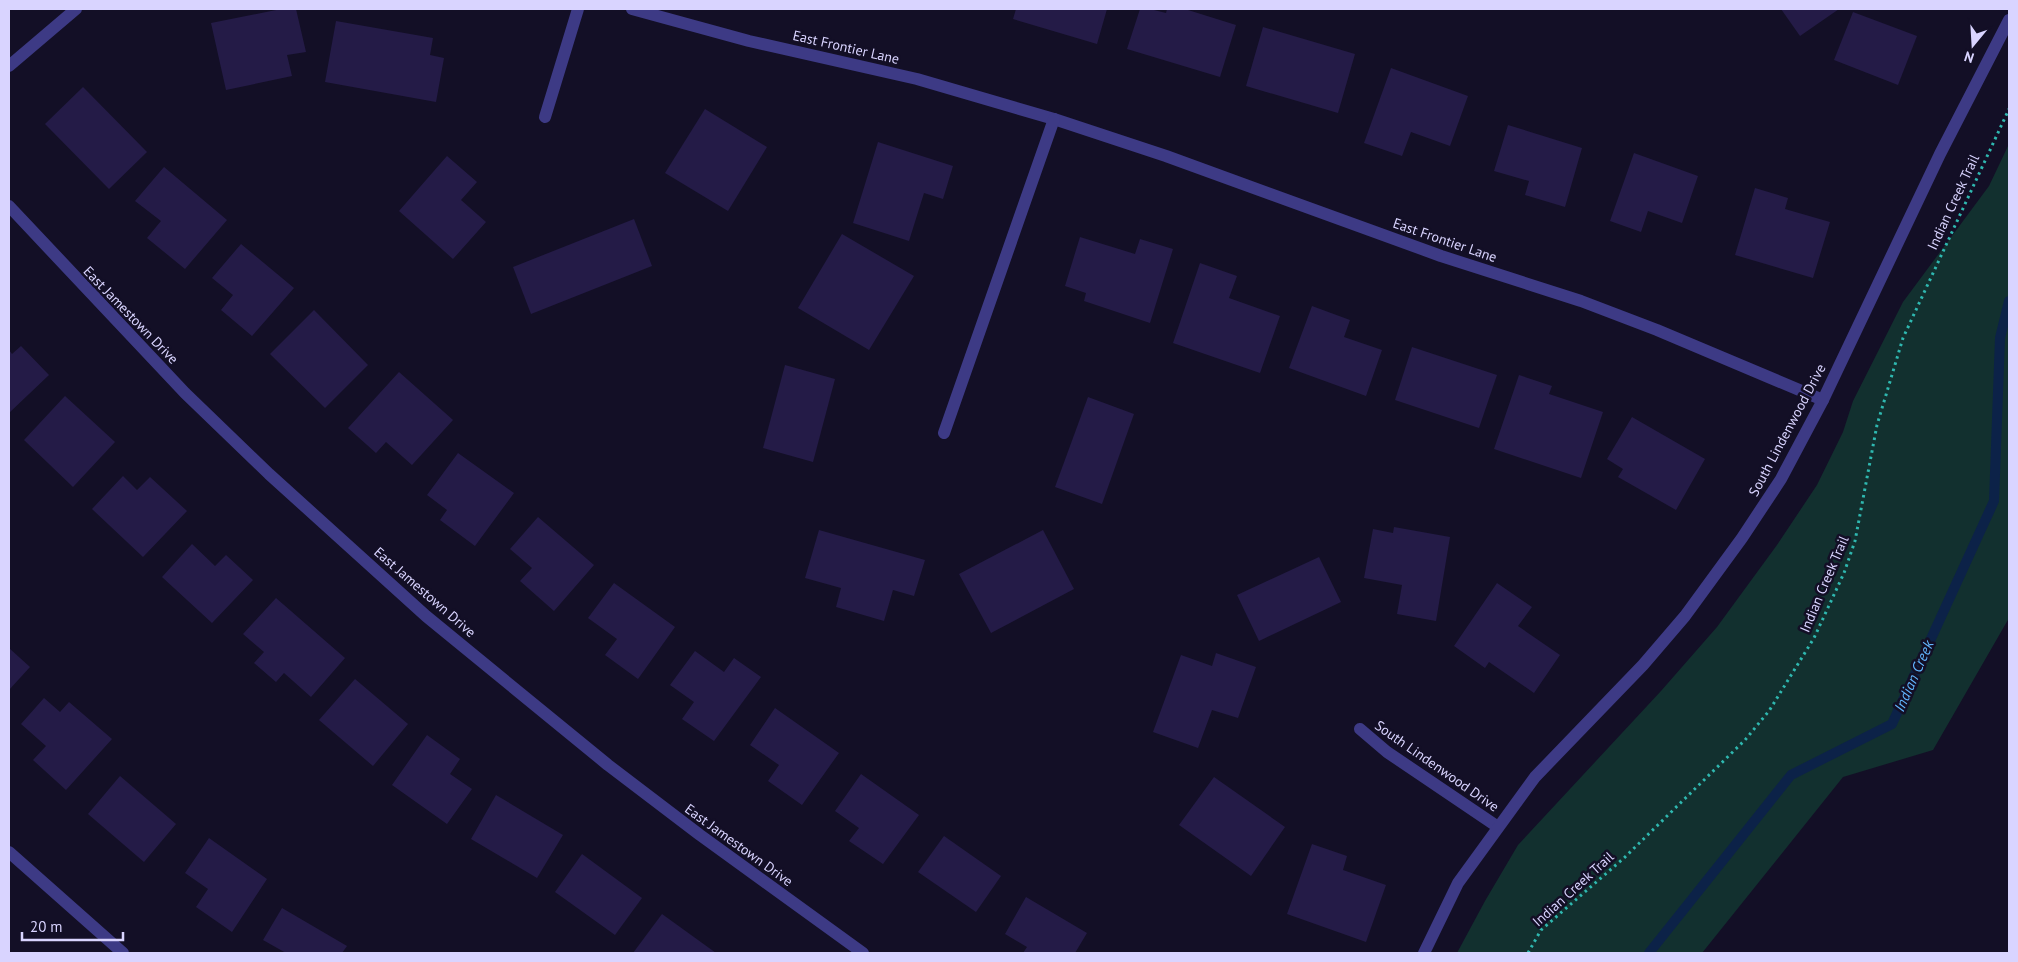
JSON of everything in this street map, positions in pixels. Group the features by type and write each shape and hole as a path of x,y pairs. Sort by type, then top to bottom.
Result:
{"street":[{"path":"9,66 76,9"},
{"path":"545,117 578,9"},
{"name":"East Frontier Lane","path":"632,9 750,41 917,79 1054,119 1166,156 1440,256 1581,301 1657,330 1823,400"},
{"name":"South Lindenwood Drive","path":"1424,953 1458,883 1535,777 1643,665 1685,616 1742,538 1781,479 1823,400 1940,154 2009,20"},
{"path":"944,432 1054,119"},
{"name":"East Jamestown Drive","path":"9,206 185,393 268,474 426,616 608,765 700,835 863,953"},
{"name":"South Lindenwood Drive","path":"1360,729 1387,752 1498,827"},
{"path":"9,852 123,953"}],"path":[{"name":"Indian Creek Trail","path":"1528,953 1541,930 1624,858 1745,740 1769,711 1814,638 1844,573 1855,541 1877,425 1903,338 2009,109"}],"green space":[{"path":"2009,144 2009,618 1933,750 1843,777 1702,953 1457,953 1518,845 1661,691 1717,627 1777,545 1817,485 1843,432 1853,401 1903,302 1989,186"}],"building":[{"path":"281,9 296,9 306,52 287,55 292,76 226,90 211,23"},
{"path":"1016,9 1107,9 1097,44 1013,19"},
{"path":"1140,9 1150,9 1166,13 1167,9 1188,9 1236,25 1220,77 1127,49"},
{"path":"1781,9 1839,9 1800,36"},
{"path":"1853,12 1917,36 1898,85 1834,60"},
{"path":"336,21 433,38 430,55 444,58 436,102 325,82"},
{"path":"1263,27 1355,54 1338,113 1246,86"},
{"path":"1391,68 1468,96 1450,146 1411,132 1402,156 1364,143"},
{"path":"83,87 147,152 109,189 45,124"},
{"path":"705,109 767,147 728,211 665,173"},
{"path":"1508,125 1582,148 1565,207 1525,195 1529,181 1494,171"},
{"path":"878,142 953,166 943,199 924,193 909,241 853,223"},
{"path":"1634,153 1698,176 1682,223 1648,211 1641,232 1610,221"},
{"path":"447,156 477,182 461,200 486,222 453,259 399,211"},
{"path":"164,167 227,220 185,269 147,238 161,221 135,201"},
{"path":"1755,188 1788,198 1785,209 1830,222 1813,278 1735,255"},
{"path":"634,219 652,266 531,314 513,267"},
{"path":"842,234 914,276 869,350 798,308"},
{"path":"1080,237 1135,254 1140,239 1173,249 1150,323 1084,301 1086,293 1065,286"},
{"path":"241,244 294,288 252,336 221,310 233,295 212,278"},
{"path":"1200,263 1237,276 1229,298 1280,316 1260,373 1173,343"},
{"path":"1312,306 1350,320 1344,337 1382,350 1366,396 1289,368"},
{"path":"314,310 368,365 325,408 270,354"},
{"path":"21,346 49,375 9,413 9,350 12,354"},
{"path":"1412,347 1497,375 1479,428 1395,400"},
{"path":"785,365 835,379 813,462 763,448"},
{"path":"399,372 453,420 412,465 386,442 376,453 348,428"},
{"path":"1519,375 1552,386 1549,394 1603,412 1581,478 1494,449"},
{"path":"65,396 115,442 73,487 24,440"},
{"path":"1088,397 1134,414 1102,504 1055,487"},
{"path":"1632,417 1705,459 1676,510 1618,477 1623,469 1607,459"},
{"path":"458,453 514,493 475,546 440,520 447,510 427,495"},
{"path":"123,476 137,490 150,477 187,511 143,557 92,509"},
{"path":"538,517 594,565 554,611 520,581 532,568 510,549"},
{"path":"1394,527 1450,537 1436,621 1397,614 1402,585 1364,578 1373,529 1393,533"},
{"path":"819,530 925,560 914,596 893,590 884,621 836,607 841,588 805,578"},
{"path":"1043,530 1074,589 991,633 959,574"},
{"path":"192,544 215,566 226,555 253,580 212,623 162,577"},
{"path":"1319,557 1341,602 1259,641 1237,595"},
{"path":"614,583 675,627 638,679 605,655 617,639 588,618"},
{"path":"1497,583 1532,607 1518,626 1560,655 1534,693 1489,662 1485,668 1454,646"},
{"path":"276,598 345,658 311,697 284,673 276,682 254,663 264,652 243,634"},
{"path":"9,648 30,667 9,690"},
{"path":"695,651 724,672 734,658 761,677 714,741 682,719 694,702 670,685"},
{"path":"1216,653 1256,667 1238,718 1212,710 1198,748 1153,732 1181,655 1212,666"},
{"path":"355,679 408,724 373,766 319,720"},
{"path":"44,698 60,712 69,702 112,739 66,790 33,760 46,746 21,724"},
{"path":"775,708 839,753 802,805 768,781 779,765 750,745"},
{"path":"427,735 460,759 450,774 472,789 447,824 392,785"},
{"path":"861,774 919,815 883,864 849,841 859,828 835,811"},
{"path":"120,776 176,824 144,862 88,814"},
{"path":"1214,777 1285,827 1251,876 1179,825"},
{"path":"496,795 563,835 537,878 471,839"},
{"path":"944,836 1001,876 976,912 918,872"},
{"path":"209,838 267,879 232,932 196,907 208,889 185,873"},
{"path":"1312,844 1347,856 1343,870 1386,885 1366,942 1287,914"},
{"path":"582,854 642,898 615,935 555,892"},
{"path":"1026,897 1087,933 1075,953 1023,953 1027,947 1005,934"},
{"path":"282,908 347,946 342,953 286,953 263,940"},
{"path":"662,914 716,953 633,953"}],"waterway":[{"name":"Indian Creek","path":"1649,953 1791,775 1892,724 1994,501 2000,338 2009,301"}]}
